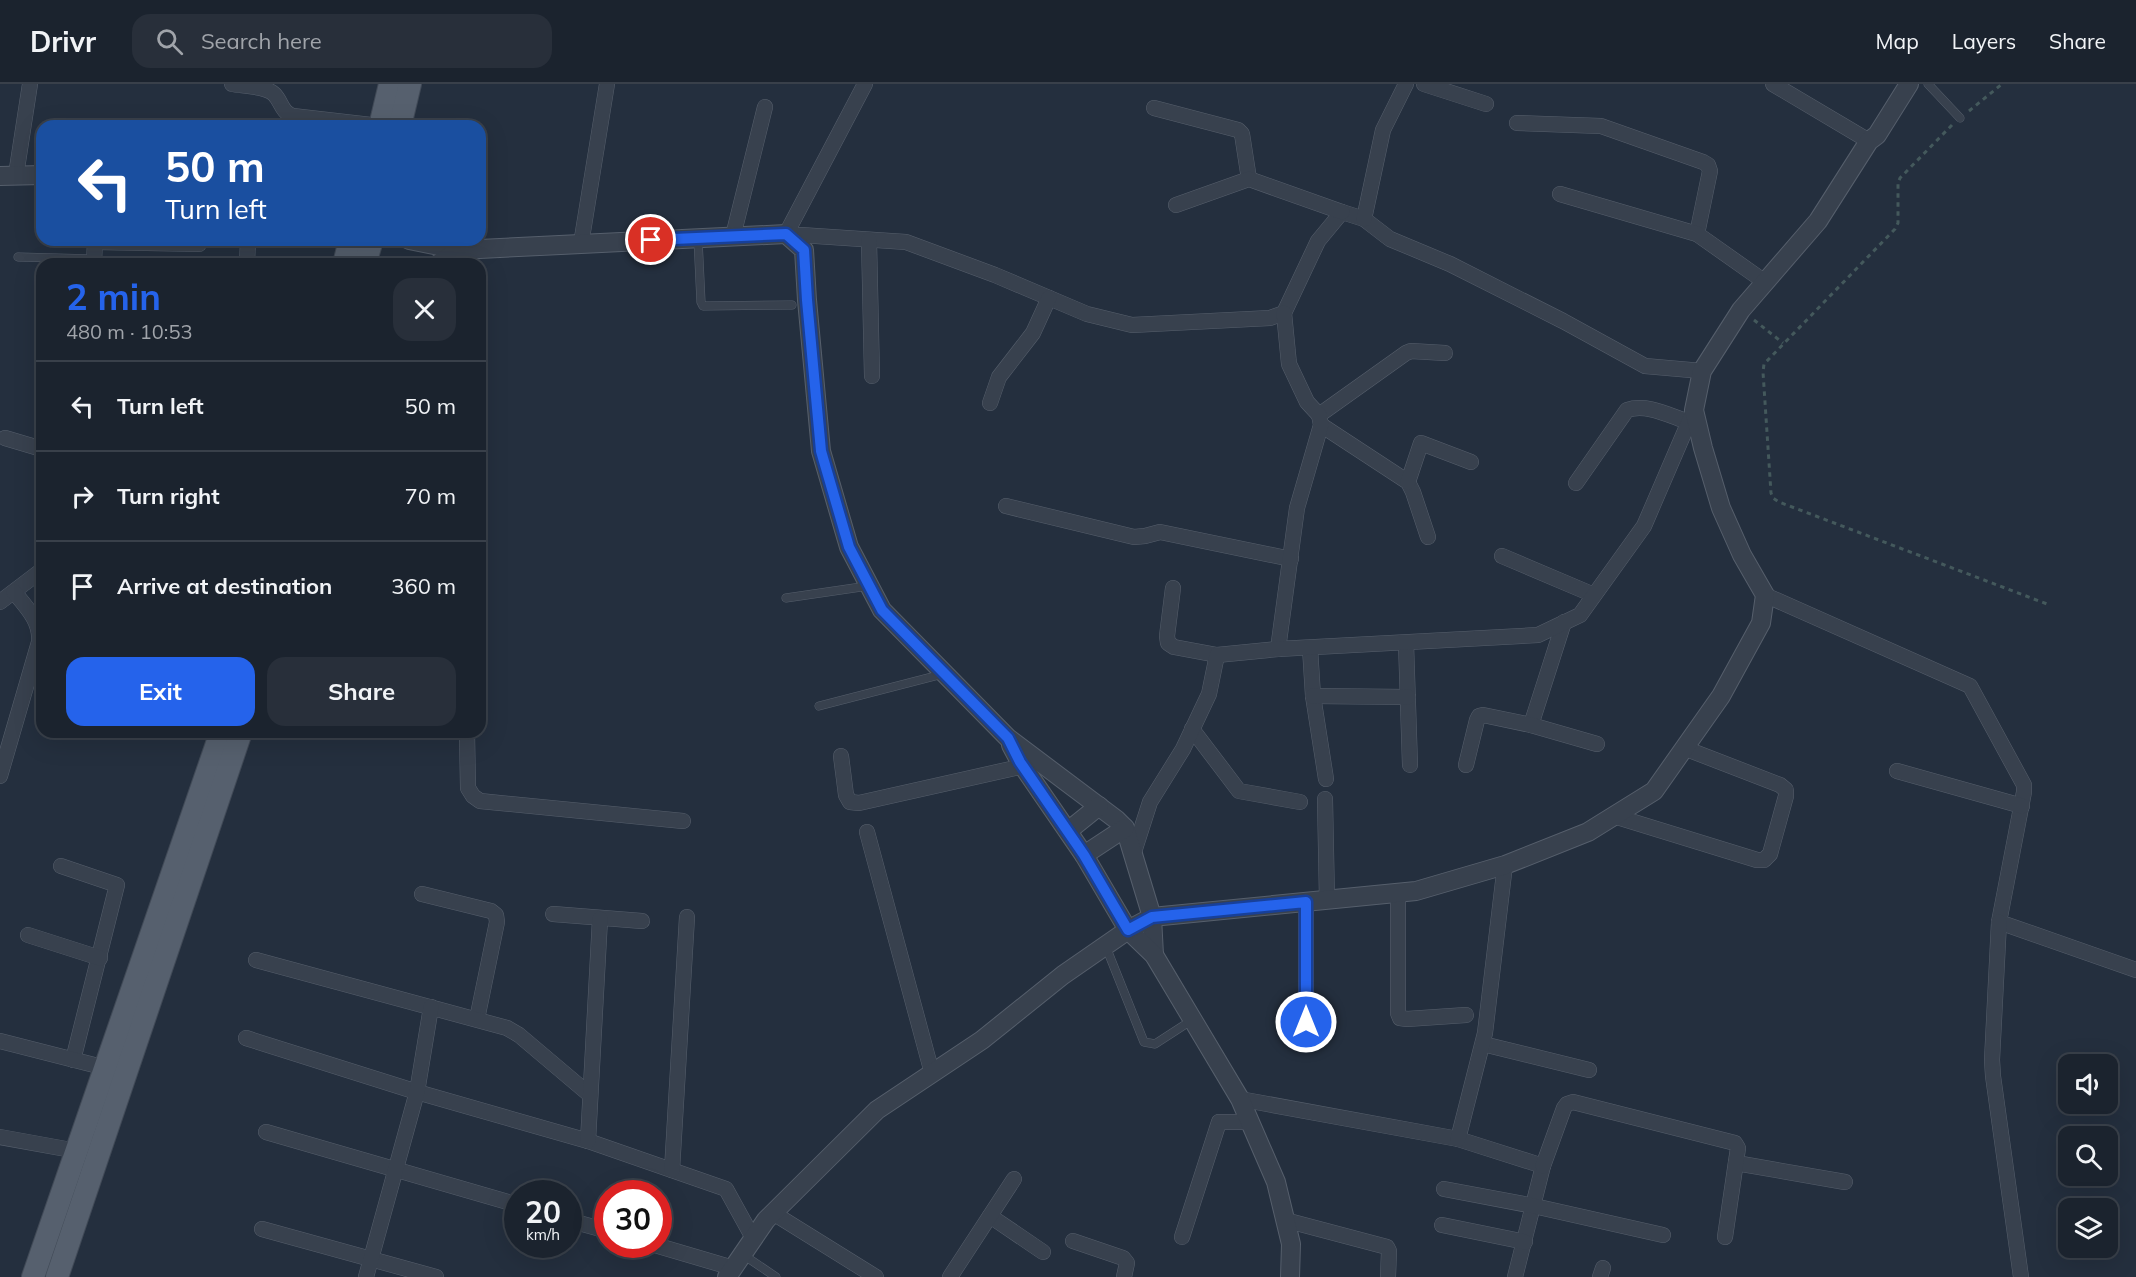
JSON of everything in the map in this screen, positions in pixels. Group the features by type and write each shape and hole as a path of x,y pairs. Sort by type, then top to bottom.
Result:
{"main road":[{"path":"381,120 390,84"},
{"path":"401,120 410,84"},
{"path":"33,1277 219,738"},
{"path":"57,1277 239,738"}],"street":[{"path":"30,84 8,175 36,175"},
{"path":"581,244 607,84"},
{"path":"786,234 865,84"},
{"path":"1364,219 1383,130 1406,84"},
{"path":"1424,84 1486,104"},
{"path":"1773,84 1869,141"},
{"path":"1173,588 1168,643 1174,647 1217,655 1278,649 1538,635 1580,615 1644,526 1691,416 1702,371 1741,310 1818,221 1909,84"},
{"path":"241,85 273,93 283,111 293,116 328,120"},
{"path":"733,236 765,107"},
{"path":"1154,108 1238,130 1242,134 1249,179"},
{"path":"1517,123 1601,126 1708,165 1710,171 1697,234"},
{"path":"1176,206 1249,179 1364,219 1390,239 1450,264 1563,321 1645,366 1702,371"},
{"path":"1560,194 1697,234 1765,282"},
{"path":"1342,212 1318,241 1284,313 1289,364 1307,402 1320,420 1408,482 1428,537"},
{"path":"786,234 804,250 821,451 849,547 882,610 1008,738 1125,828 1152,917 1154,955"},
{"path":"439,246 459,250 786,234 906,242 995,275 1087,314 1132,325 1270,318 1284,313"},
{"path":"869,240 872,376"},
{"path":"447,258 459,250"},
{"path":"990,403 999,377 1033,333 1049,298"},
{"path":"1278,649 1298,508 1320,420 1406,353 1412,351 1445,353"},
{"path":"1576,483 1627,410 1647,408 1691,416"},
{"path":"1691,416 1721,508 1742,555 1765,595 1970,686 2024,785 2003,924 1993,1076 2021,1277"},
{"path":"5,438 36,447"},
{"path":"1408,482 1421,443 1471,462"},
{"path":"1006,506 1134,537 1160,532 1291,559"},
{"path":"1502,556 1594,596"},
{"path":"0,602 36,575"},
{"path":"14,592 36,622"},
{"path":"672,1250 734,1266 773,1213 877,1110 982,1040 1063,975 1128,930 1152,917 1416,891 1505,865 1588,832 1654,791 1721,696 1761,623 1765,595"},
{"path":"1531,726 1564,622"},
{"path":"1406,643 1410,765"},
{"path":"1310,648 1313,696 1326,779"},
{"path":"0,776 3,753 36,651"},
{"path":"1133,855 1149,802 1182,749 1209,694 1217,655"},
{"path":"1313,696 1408,697"},
{"path":"1466,765 1479,716 1531,726 1598,744"},
{"path":"1192,729 1239,791 1300,802"},
{"path":"467,738 468,788 480,801 683,821"},
{"path":"1008,738 1024,766 1084,855 1128,930 1154,955 1240,1099 1276,1182 1291,1244 1290,1277"},
{"path":"1614,816 1757,861 1764,860 1770,854 1786,790 1780,785 1684,748"},
{"path":"841,756 846,795 850,802 859,803 1024,766"},
{"path":"1897,771 2022,806"},
{"path":"1325,800 1327,900"},
{"path":"1068,831 1099,806"},
{"path":"1084,855 1125,828"},
{"path":"867,832 932,1073"},
{"path":"1458,1139 1483,1044 1505,865"},
{"path":"61,866 117,885 73,1060"},
{"path":"1398,893 1398,1013 1400,1018 1466,1015"},
{"path":"422,894 491,911 496,915 497,922 477,1019"},
{"path":"1306,902 1306,1022"},
{"path":"554,915 642,921"},
{"path":"672,1170 687,917"},
{"path":"588,1141 600,919"},
{"path":"2003,924 2136,970"},
{"path":"28,935 100,958"},
{"path":"256,960 507,1028 519,1035 590,1095"},
{"path":"366,1277 417,1092 431,1007"},
{"path":"246,1038 417,1092 588,1141 726,1189 753,1238"},
{"path":"0,1041 106,1068"},
{"path":"1483,1044 1589,1070"},
{"path":"1240,1099 1458,1139 1543,1166"},
{"path":"1515,1277 1543,1166 1564,1108 1573,1102 1735,1143 1738,1148 1725,1237"},
{"path":"1182,1237 1218,1122 1224,1120 1250,1122"},
{"path":"266,1132 504,1201"},
{"path":"0,1137 77,1151"},
{"path":"1736,1163 1845,1182"},
{"path":"950,1277 1014,1179"},
{"path":"1444,1188 1663,1236"},
{"path":"773,1213 876,1277"},
{"path":"990,1216 1043,1252"},
{"path":"1285,1220 1387,1247 1389,1251 1388,1277"},
{"path":"1442,1226 1525,1242"},
{"path":"262,1228 436,1277"},
{"path":"1073,1240 1123,1258 1127,1263 1124,1277"}],"lane":[{"path":"1928,84 1960,118"},
{"path":"698,238 703,306 792,305"},
{"path":"18,257 36,258"},
{"path":"786,598 869,586"},
{"path":"819,706 945,674"},
{"path":"1105,946 1144,1042 1155,1044 1192,1020"},
{"path":"734,1266 776,1277"}],"path":[{"path":"2002,84 1960,118 1900,178 1898,223 1895,229 1764,364 1771,493 1773,498 1779,502 2047,604"},
{"path":"1741,310 1783,342"}],"route":[{"path":"651,240 786,234 804,250 821,451 849,547 882,610 1008,738 1020,762 1084,855 1128,930 1152,917 1306,902 1306,1022"}]}
